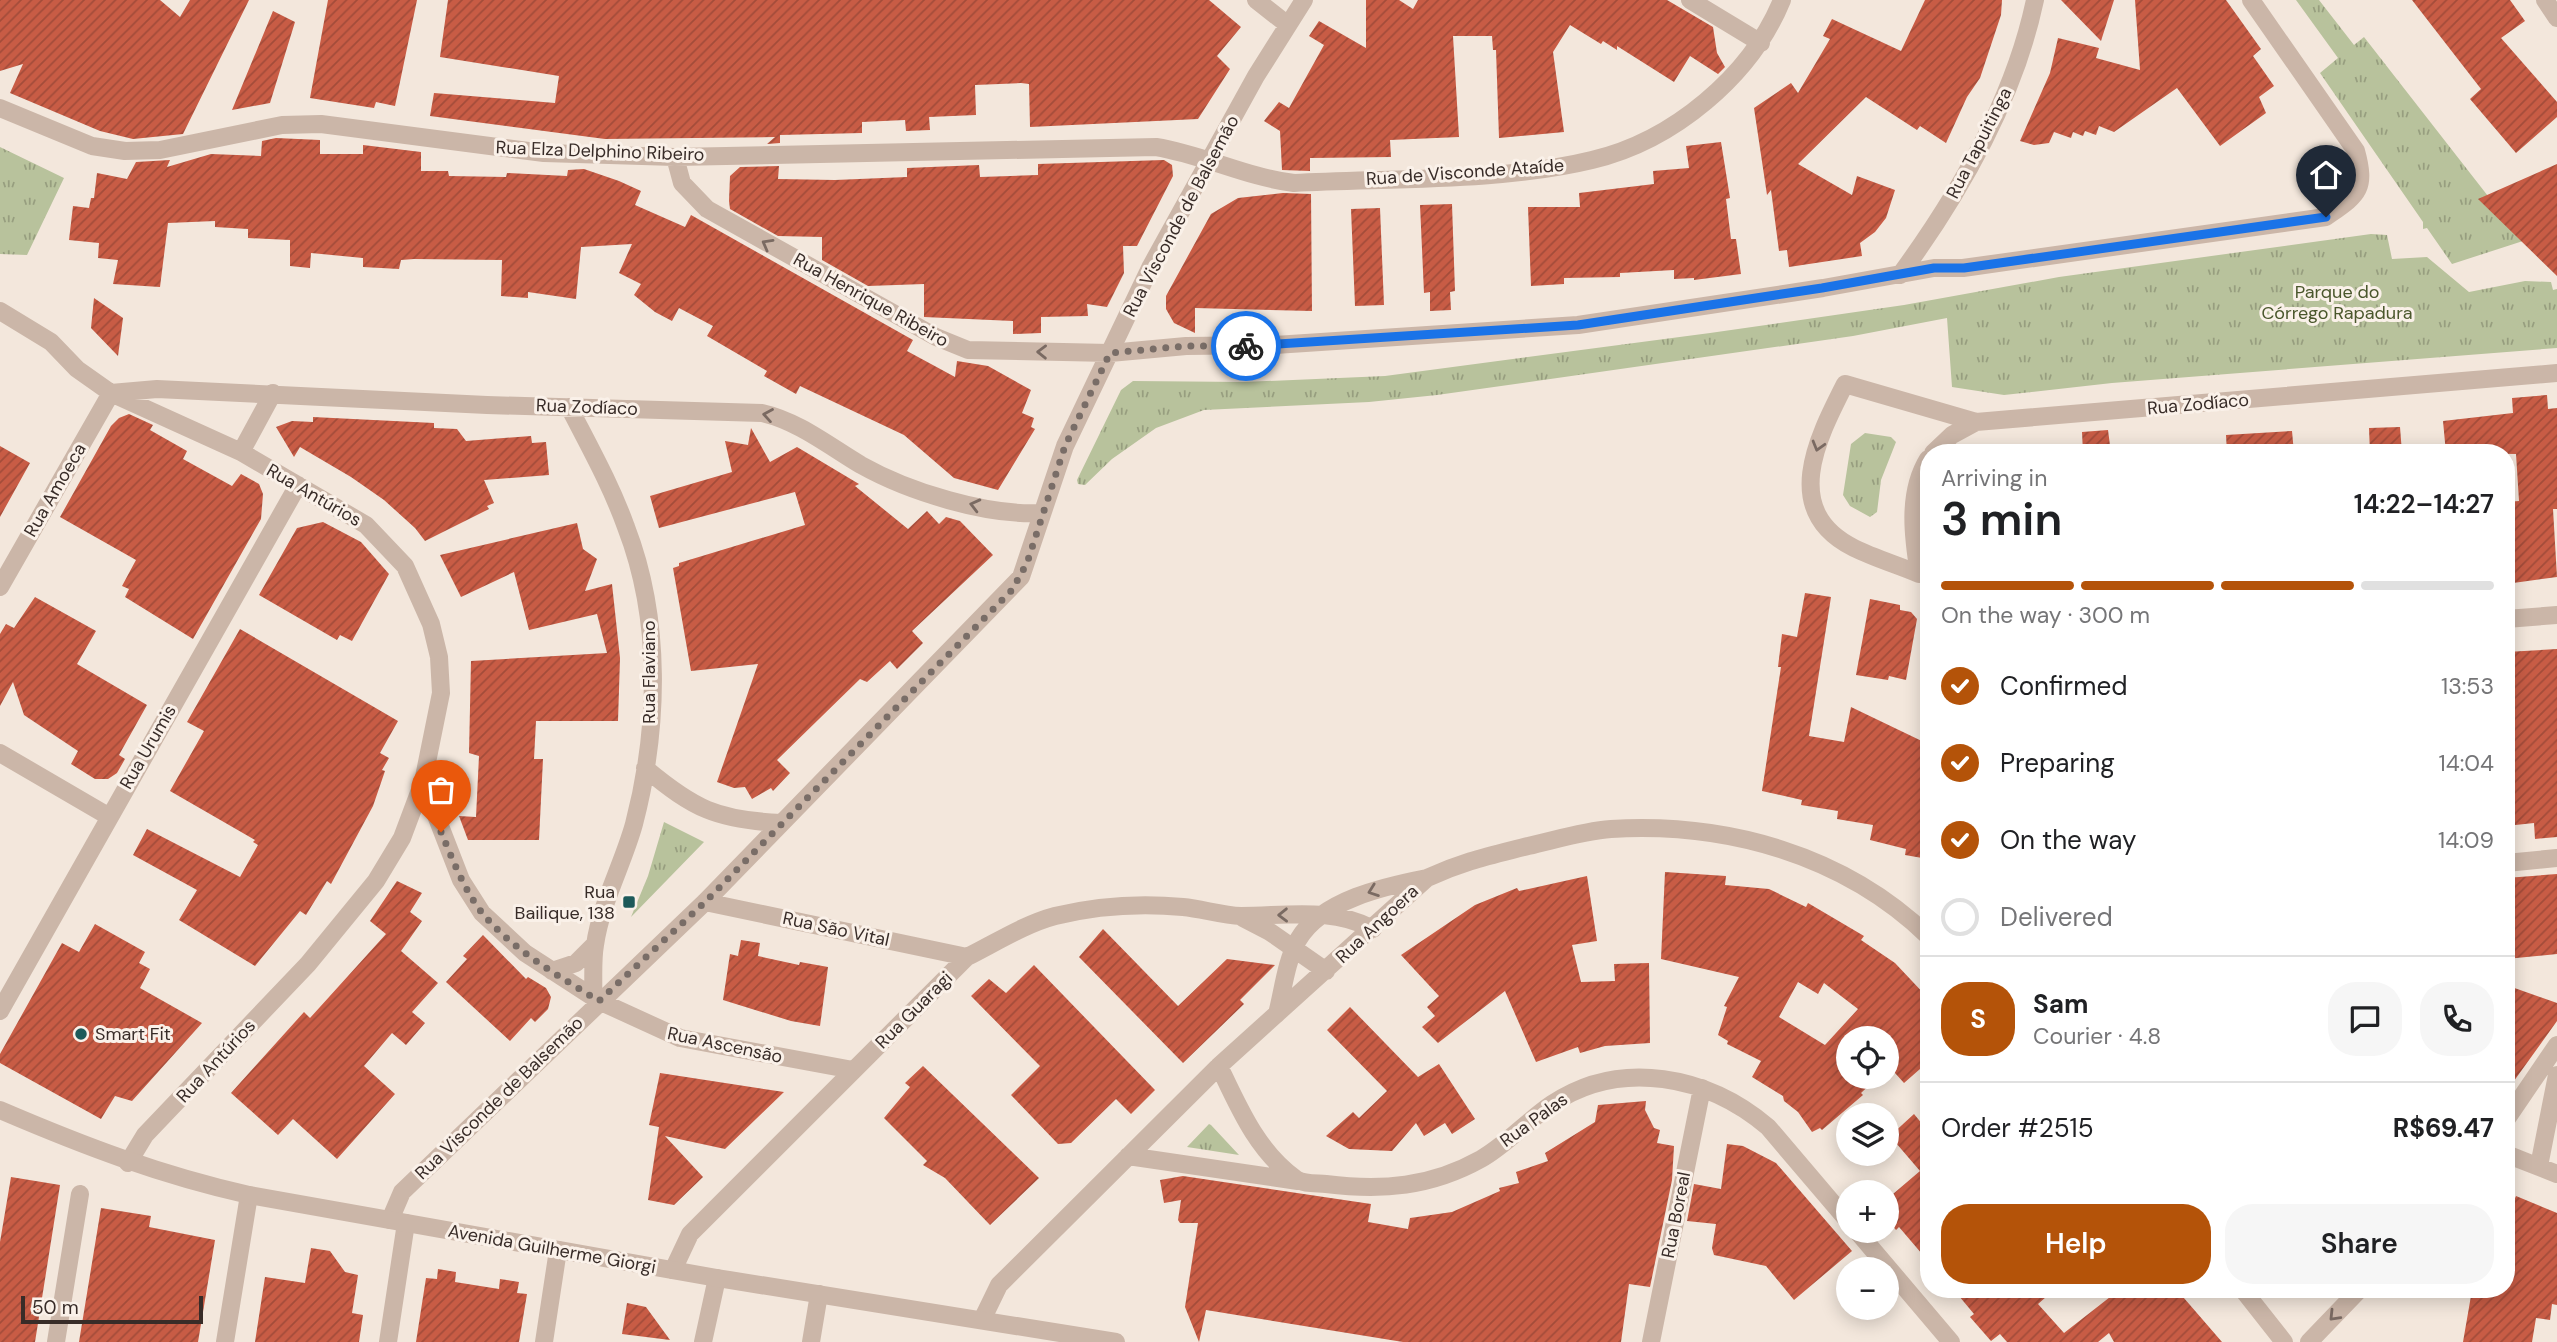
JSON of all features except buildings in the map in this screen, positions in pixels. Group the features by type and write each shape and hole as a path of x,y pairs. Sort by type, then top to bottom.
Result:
{"street":[{"path":"1256,0 1288,25"},
{"name":"Rua Visconde de Balsemão","path":"388,1342 402,1192 596,1000 705,902 1012,590 1027,563 1065,446 1151,266 1304,0"},
{"path":"1690,0 1761,43"},
{"name":"Rua de Visconde Ataíde","path":"1210,160 1260,179 1294,183 1502,173 1594,160 1656,135 1718,89 1761,43 1782,0"},
{"name":"Rua Tapuitinga","path":"1900,275 1938,223 1990,128 2024,47 2035,0"},
{"name":"Rua Henrique Ribeiro","path":"675,157 682,183 706,209 955,346 992,352 1110,353 1578,325 1934,268 1964,268 2326,217 2356,196 2362,175 2356,151 2251,0"},
{"path":"2545,0 2557,18"},
{"name":"Rua Elza Delphino Ribeiro","path":"0,108 92,146 125,151 160,150 282,125 321,124 544,153 675,157 1156,147 1210,160"},
{"name":"Rua Antúrios","path":"0,311 51,342 77,369 111,393 241,452 366,525 405,566 418,591 439,657 442,693 423,782 402,838 358,907 145,1135 128,1163"},
{"name":"Rua Zodíaco","path":"1920,574 1853,547 1831,533 1815,515 1810,498 1812,465 1823,428 1845,384 1976,422 2557,373"},
{"name":"Rua Zodíaco","path":"111,393 157,389 762,413 780,417 865,467 912,488 1004,512 1042,513"},
{"name":"Rua Amoeca","path":"0,587 111,393"},
{"path":"241,452 273,393"},
{"name":"Rua Flaviano","path":"569,407 611,490 641,573 652,652 651,709 645,768 634,824 594,945 596,1000"},
{"path":"1942,444 1951,435 1976,422"},
{"path":"1920,479 1914,511 1920,550"},
{"name":"Rua Urumis","path":"0,1011 108,816 298,485"},
{"path":"2515,618 2557,615"},
{"path":"0,753 108,816"},
{"path":"645,768 667,787 717,816 740,821 781,823"},
{"name":"Rua Ascensão","path":"423,782 461,880 482,913 505,937 552,971 596,1000 651,1028 680,1038 853,1070"},
{"name":"Rua Angoera","path":"982,1320 999,1285 1219,1066 1427,878 1469,859 1575,834 1611,829 1699,831 1748,838 1791,851 1920,920"},
{"path":"2515,862 2557,858"},
{"path":"1276,1014 1294,949 1303,934 1324,914 1373,889 1427,878"},
{"name":"Rua São Vital","path":"705,902 967,957"},
{"name":"Rua Guaragi","path":"673,1270 690,1234 967,957 1053,917 1108,906 1183,907 1237,916 1256,923 1326,971"},
{"name":"Rua Guaragi","path":"1237,916 1324,914 1344,916 1373,929"},
{"path":"552,971 576,963 594,945"},
{"path":"2515,1107 2557,1045"},
{"path":"1219,1066 1243,1118 1264,1149 1298,1181"},
{"path":"2539,1166 2557,1075"},
{"name":"Rua Palas","path":"1128,1156 1298,1181 1372,1188 1414,1185 1435,1180 1483,1158 1554,1102 1604,1082 1645,1077 1668,1079 1702,1088 1737,1103 1768,1127 1836,1207"},
{"name":"Rua Boreal","path":"1651,1342 1702,1088"},
{"name":"Avenida Guilherme Giorgi","path":"0,1110 128,1163 186,1181 249,1195 718,1278 1116,1342"},
{"path":"2515,1157 2557,1174"},
{"path":"56,1342 80,1194"},
{"path":"225,1342 249,1195"},
{"path":"1867,1243 1951,1342"},
{"path":"544,1342 558,1250"},
{"path":"704,1342 718,1278"},
{"path":"811,1342 819,1294"},
{"path":"2249,1298 2284,1342"},
{"path":"2309,1342 2351,1298"}],"green space":[{"path":"2296,0 2319,0 2354,45 2364,37 2523,241 2452,264 2427,228 2423,229 2423,222 2320,73 2338,58"},
{"path":"0,147 64,178 27,255 0,254"},
{"name":"Parque do Córrego Rapadura","path":"2371,234 2387,235 2392,259 2427,257 2469,292 2525,281 2551,282 2553,290 2557,289 2557,348 2112,383 2004,395 1952,387 1947,318 1853,336 1437,395 1369,402 1204,410 1156,428 1112,459 1085,485 1078,484 1077,480 1121,390 1133,381 1244,382 1385,376 1710,333 1904,305 2059,277"},
{"path":"1865,433 1891,437 1896,442 1881,480 1877,512 1870,517 1850,506 1843,495 1851,444"},
{"path":"664,822 704,842 631,917 648,876"},
{"path":"1211,1125 1239,1155 1187,1147"}],"way so far":[{"path":"441,832 461,880 482,913 525,953 599,1001 705,902 1012,590 1027,563 1051,481 1065,446 1110,353 1186,346 1246,346"}],"place":[{"name":"Rua Bailique, 138","path":"629,902"},
{"name":"Smart Fit","path":"81,1034"}],"route":[{"path":"1246,346 1578,325 1934,268 1964,268 2326,217"}]}
